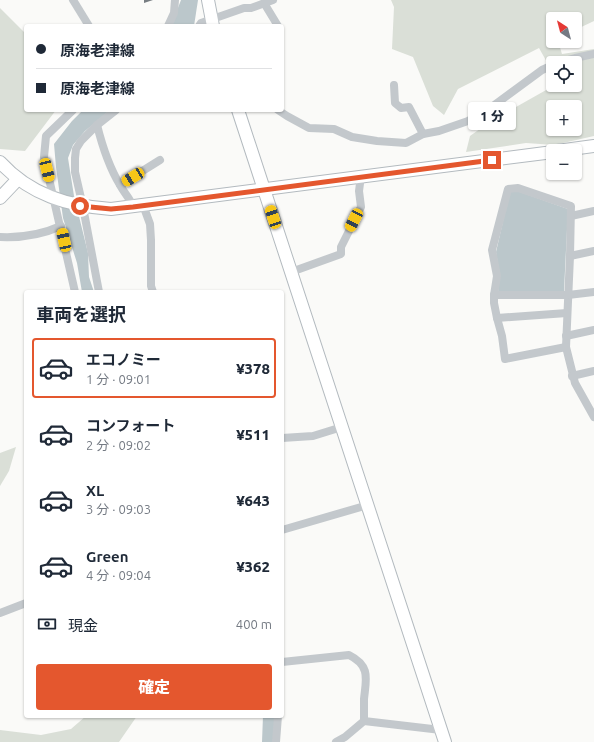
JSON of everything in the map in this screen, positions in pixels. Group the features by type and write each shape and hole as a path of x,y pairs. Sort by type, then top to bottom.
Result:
{"street":[{"path":"73,0 88,24"},
{"path":"169,24 174,13 175,0"},
{"path":"208,0 213,23"},
{"path":"200,24 213,23 244,8 250,8 273,0"},
{"path":"264,3 277,24"},
{"path":"582,56 594,54"},
{"path":"281,112 309,128 334,129 352,137 365,139 406,142 423,134 439,131 468,121 489,110 546,68"},
{"path":"394,85 395,103 400,108 408,107 423,134"},
{"path":"71,112 46,136 44,157 75,290"},
{"path":"99,290 75,172 76,149 81,141 97,125 113,112"},
{"path":"239,112 445,742"},
{"path":"97,125 101,143 120,185 138,206 150,224 152,290"},
{"path":"582,148 594,146"},
{"path":"0,162 18,179 54,199 82,206 111,209 546,153"},
{"path":"120,185 160,160"},
{"path":"291,272 341,254 341,247 361,207 358,191 360,176"},
{"path":"0,198 18,179"},
{"path":"566,348 505,359 502,336 494,303 497,276 492,250 508,189 518,188 571,206 572,216 566,348 572,376 593,414"},
{"path":"572,216 594,211"},
{"path":"0,238 28,237 41,234 61,226"},
{"path":"570,256 594,251"},
{"path":"494,295 568,295 594,292"},
{"path":"497,318 567,313"},
{"path":"566,336 594,330"},
{"path":"572,376 594,371"},
{"path":"284,438 313,436 342,427"},
{"path":"284,529 368,505"},
{"path":"0,613 24,604"},
{"path":"284,662 349,655 362,665 367,675 364,721 345,737 336,742"},
{"path":"276,742 278,718"},
{"path":"364,721 441,730"}],"shaded area":[{"path":"181,0 198,0 194,24 172,24"},
{"path":"391,0 594,0 594,21 582,27 582,12 546,12 546,48 560,48 562,54 594,49 594,136 558,144 526,143 466,152 470,136 491,121 546,90 546,92 582,92 582,56 546,56 546,60 539,48 458,89 444,115 433,106 413,57 392,49 394,7"},
{"path":"0,8 24,32 24,112 54,112 25,151 0,149"},
{"path":"81,112 108,112 85,131 73,145 68,158 74,196 88,253 89,277 93,290 82,290 77,263 63,218 56,167 54,144"},
{"path":"510,191 517,191 568,209 564,291 498,292 500,276 496,252"},
{"path":"16,447 9,471 0,486 0,453"},
{"path":"84,718 136,718 119,742 0,742 0,730 41,735 71,729"}],"waterway":[{"path":"268,742 269,718"}],"route":[{"path":"80,206 111,209 133,207 360,176 492,160"}]}
